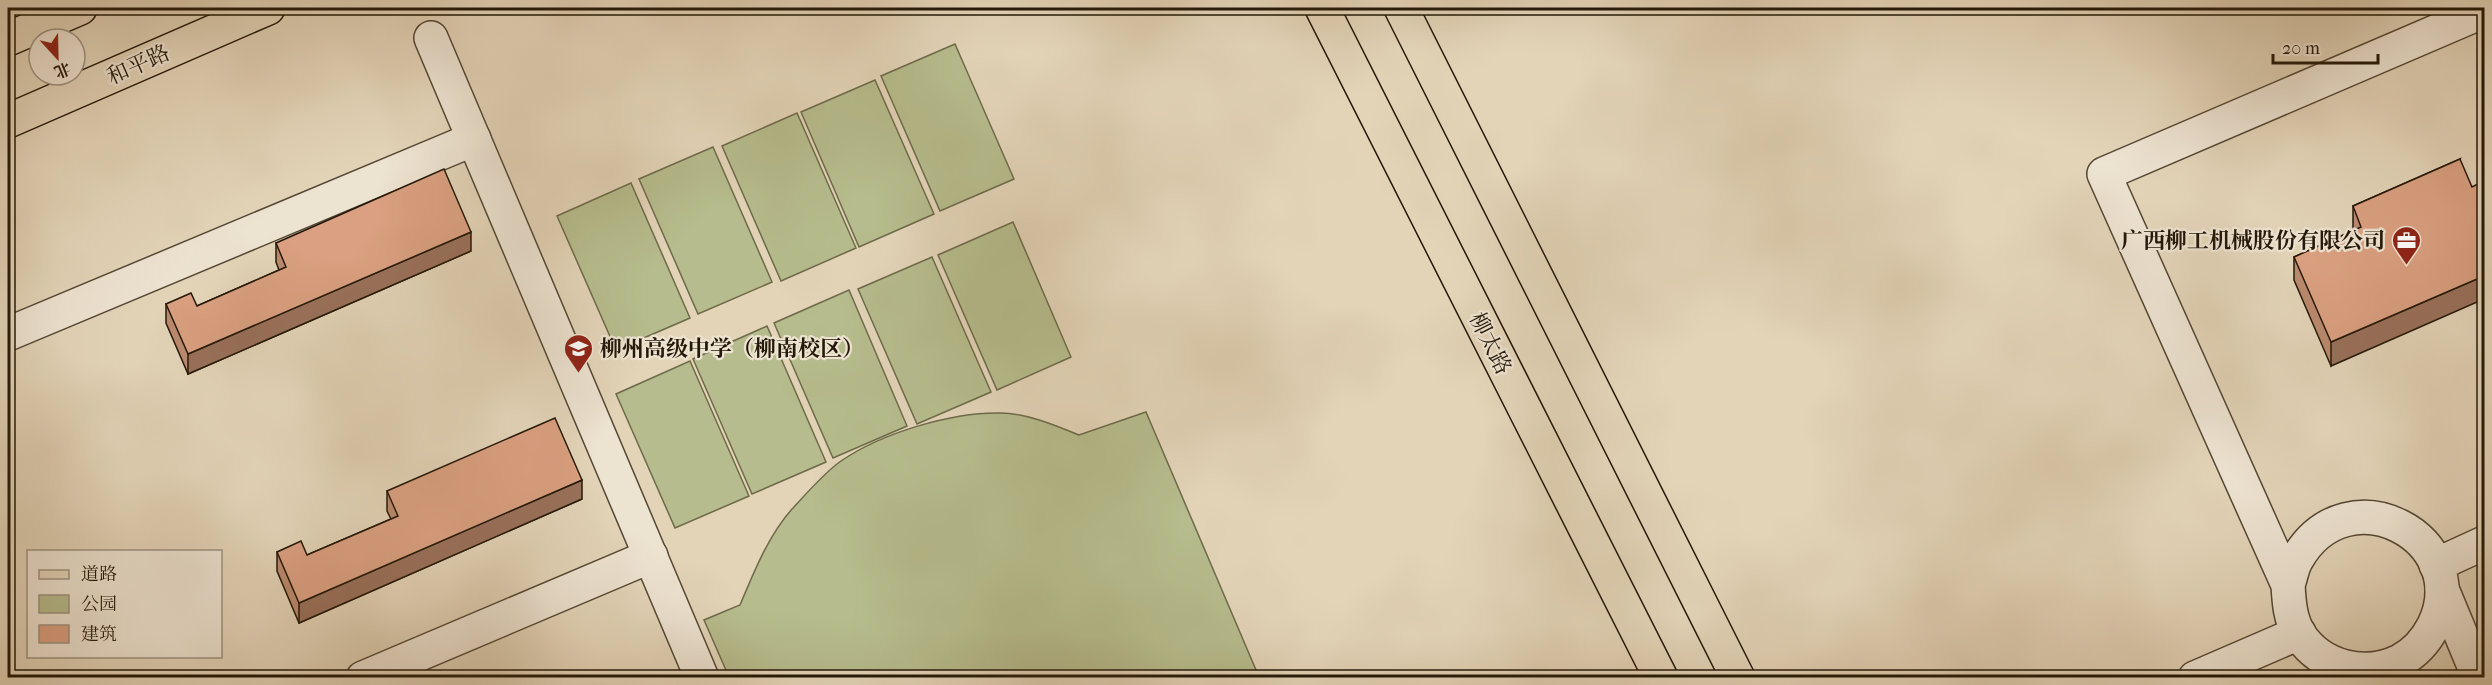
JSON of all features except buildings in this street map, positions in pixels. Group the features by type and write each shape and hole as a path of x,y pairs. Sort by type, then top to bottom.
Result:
{"main road":[{"path":"8,39 80,8"},
{"name":"和平路","path":"8,121 268,8"},
{"name":"柳太路","path":"1322,8 1660,678"},
{"path":"1401,8 1738,678"}],"street":[{"path":"2439,577 2439,615 2427,638 2409,656 2386,667 2361,670 2337,665 2315,652 2299,633 2290,610 2288,585 2104,174 2484,11"},
{"path":"431,38 702,678"},
{"path":"8,334 474,139"},
{"path":"2288,585 2295,561 2309,541 2329,525 2353,518 2379,518 2403,527 2423,543 2479,678"},
{"path":"2439,577 2484,543"},
{"path":"363,678 651,556"},
{"path":"2195,678 2299,633"}],"green space":[{"path":"955,44 1014,179 940,211 881,76"},
{"path":"875,80 934,214 859,247 801,112"},
{"path":"797,113 856,248 781,281 722,146"},
{"path":"713,147 772,282 698,314 639,179"},
{"path":"631,183 690,318 616,350 557,216"},
{"path":"1013,222 1071,357 997,390 938,255"},
{"path":"932,257 991,392 917,424 858,289"},
{"path":"849,290 907,426 833,458 774,323"},
{"path":"767,326 826,462 752,494 693,359"},
{"path":"690,361 749,496 675,528 616,394"},
{"path":"1146,412 1259,677 729,677 704,620 740,605 762,555 783,520 815,484 841,461 896,433 961,416 1001,413 1021,415 1079,435"}],"place":[{"name":"广西柳工机械股份有限公司","path":"2406,266"},
{"name":"柳州高级中学（柳南校区）","path":"579,374"}]}
